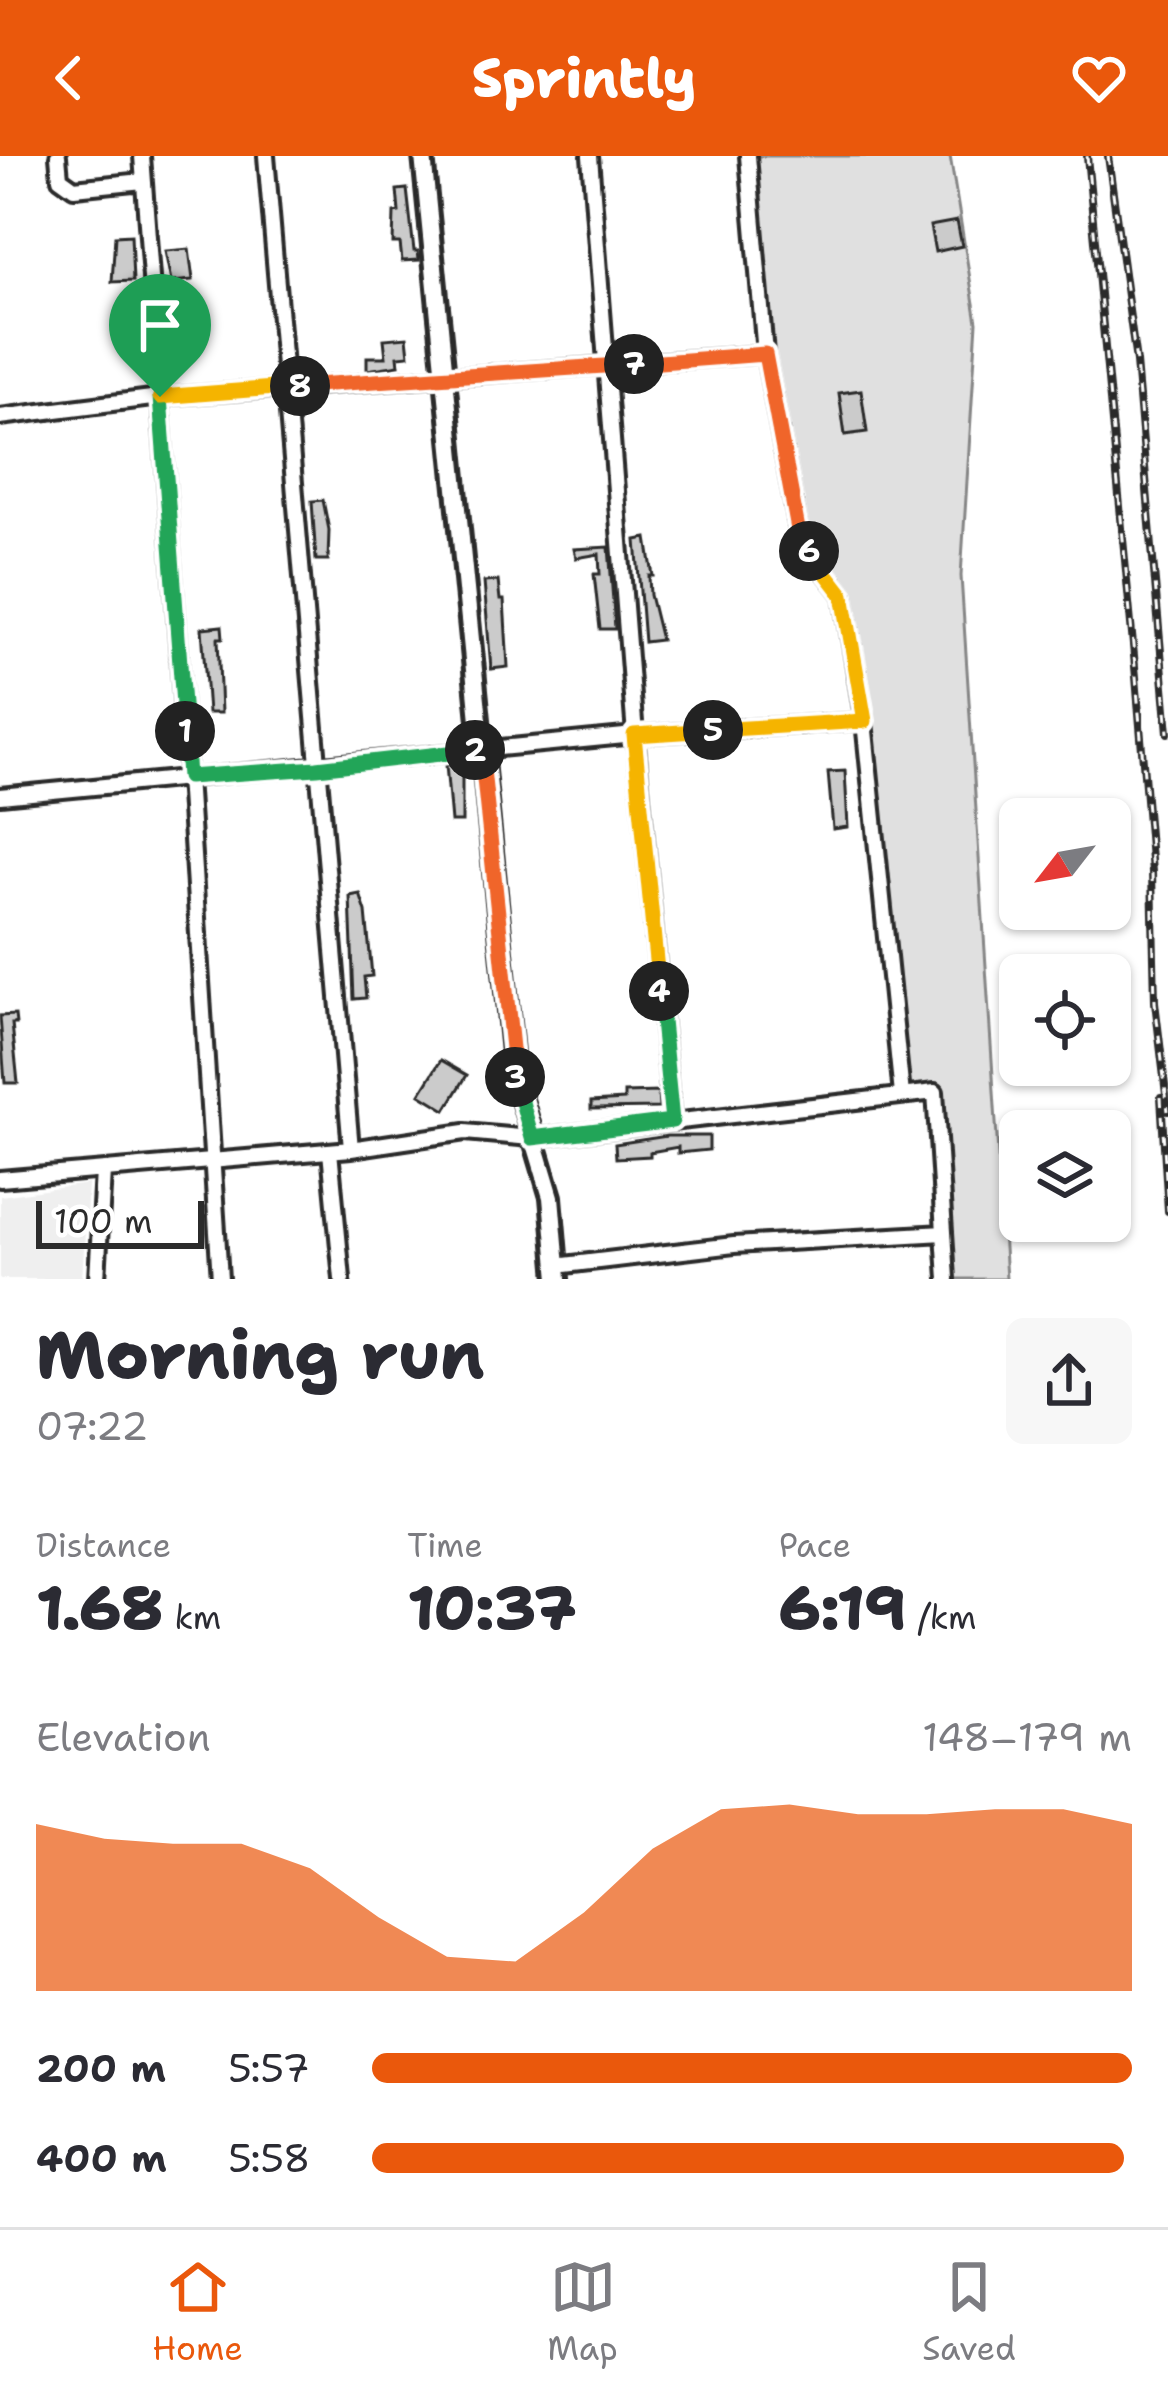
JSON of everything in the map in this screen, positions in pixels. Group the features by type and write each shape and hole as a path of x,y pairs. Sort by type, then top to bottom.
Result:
{"main road":[{"path":"423,156 514,1073 551,1197 557,1273"}],"street":[{"path":"58,156 61,178 74,188 143,181"},
{"path":"142,156 220,1279"},
{"path":"266,156 351,1149"},
{"path":"590,156 634,735 672,1121"},
{"path":"748,156 765,354 800,540 843,595 865,721 902,1095"},
{"path":"0,417 160,397 765,354"},
{"path":"0,796 634,735 865,721"},
{"path":"0,1179 351,1149 465,1132 532,1138 934,1092 947,1279"},
{"path":"330,1151 342,1279"},
{"path":"97,1279 103,1172"},
{"path":"557,1273 734,1245 944,1233"}],"shaded area":[{"path":"748,156 950,156 977,322 961,576 999,1170 999,1242 1004,1242 1006,1279 947,1279 935,1093 902,1095 843,595 800,540 765,354"},
{"path":"88,1184 82,1279 0,1279 0,1196"}],"building":[{"path":"407,189 419,260 402,261 400,243 393,243 394,213 399,212 397,190"},
{"path":"957,221 962,246 935,252 930,226"},
{"path":"131,235 133,281 112,282 115,236"},
{"path":"189,249 193,280 171,282 165,251"},
{"path":"407,337 409,355 398,356 399,365 367,370 367,357 386,357 384,339"},
{"path":"861,390 867,432 845,435 839,393"},
{"path":"323,500 328,560 316,560 312,501"},
{"path":"647,538 653,576 649,576 650,595 661,640 644,642 636,540"},
{"path":"609,547 615,629 600,629 594,574 600,574 599,554 576,558 574,549"},
{"path":"498,581 500,600 504,600 508,667 491,669 484,582"},
{"path":"222,626 223,638 218,638 221,713 208,713 202,628"},
{"path":"462,764 462,822 451,822 446,765"},
{"path":"845,771 848,827 833,829 828,772"},
{"path":"360,894 372,976 364,977 366,998 354,999 350,896"},
{"path":"15,1015 18,1083 5,1083 0,1016"},
{"path":"441,1060 467,1075 446,1110 420,1094"},
{"path":"658,1092 659,1108 591,1109 591,1102 624,1100 624,1093"},
{"path":"709,1136 709,1150 678,1153 678,1147 650,1152 650,1156 616,1158 615,1144"}],"railway":[{"path":"1087,156 1136,677 1152,872 1155,1002 1168,1111"},
{"path":"1108,156 1136,362 1168,733"},
{"path":"1161,1097 1168,1211"}],"route":[{"path":"765,354 800,540 843,595 865,721 634,735 672,1121 532,1138 514,1073 481,750 188,777 160,397 765,354"}]}
